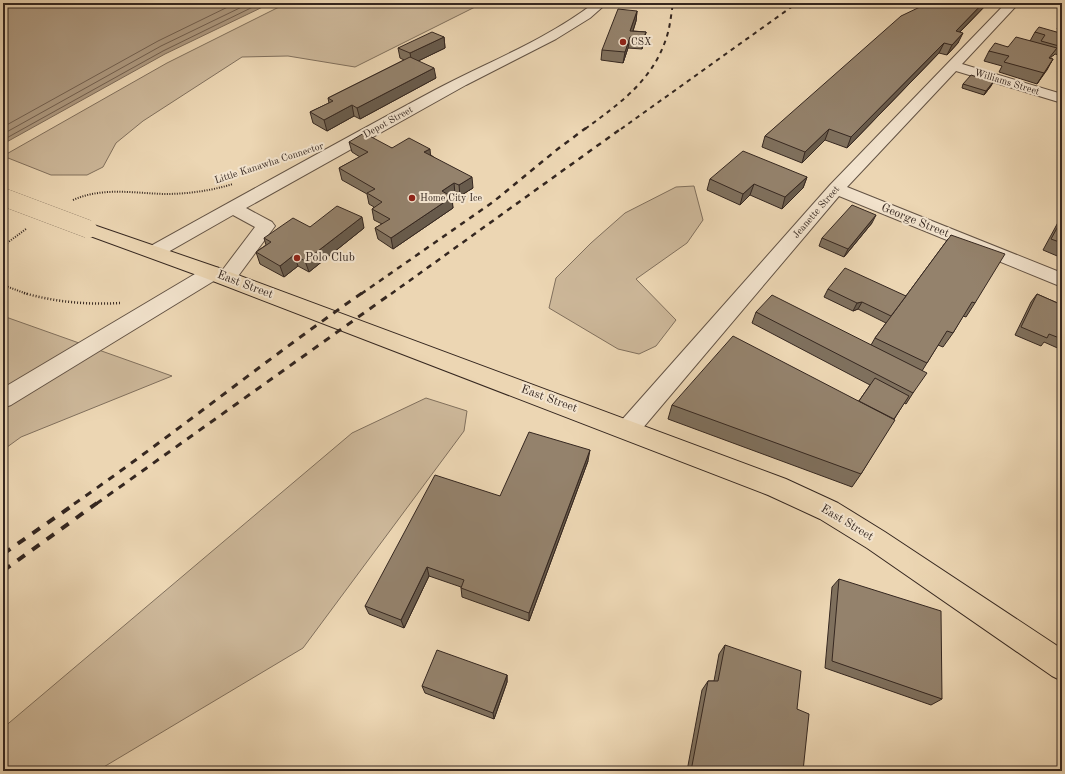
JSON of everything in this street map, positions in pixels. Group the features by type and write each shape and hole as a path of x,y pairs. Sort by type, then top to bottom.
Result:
{"main road":[{"name":"East Street","path":"3,197 88,229 219,275 778,487 829,511 876,540 1062,666"}],"street":[{"name":"Depot Street","path":"154,252 462,81 564,29 587,16 601,3"},
{"name":"Jeanette Street","path":"628,429 836,189 1013,3"},
{"name":"Williams Street","path":"953,66 1062,99"},
{"name":"George Street","path":"836,189 1062,280"},
{"path":"3,399 189,288 219,275 266,226 234,208"}],"path":[{"name":"Little Kanawha Connector","path":"69,201 87,194 98,192 108,191 164,194 191,193 207,191 238,183"},
{"path":"3,246 28,228"},
{"path":"3,285 23,292 63,301 86,304 122,303"}],"shaded area":[{"path":"287,3 483,3 355,67 288,56 242,57 143,121 116,143 103,167 87,175 51,175 3,156 167,63"},
{"path":"694,186 703,220 687,243 636,279 676,320 656,346 639,354 618,349 549,308 556,278 591,243 625,213 676,187"},
{"path":"3,316 172,376 21,437 3,450"},
{"path":"426,398 467,411 464,431 303,648 97,771 3,771 3,728 352,433"}],"water":[{"path":"19,3 271,3 165,54 3,144 3,10"}],"building":[{"path":"926,3 983,3 956,31 963,33 952,45 944,43 851,137 829,129 805,152 765,136 901,16"},
{"name":"CSX","path":"618,9 637,11 630,31 646,32 643,39 630,37 625,52 602,50"},
{"path":"1039,27 1060,33 1062,31 1062,44 1059,46 1041,41 1045,35 1035,32"},
{"path":"432,32 444,37 410,53 398,48"},
{"path":"1016,37 1057,48 1049,58 1053,59 1044,73 1004,62 1009,56 989,51 995,43 1008,47"},
{"path":"410,57 434,68 357,108 352,105 324,120 310,112 333,101 328,98"},
{"path":"971,75 993,82 986,91 963,84"},
{"name":"Home City Ice","path":"364,133 392,148 409,138 430,149 424,152 472,177 459,185 454,183 442,191 452,197 391,238 375,228 390,219 372,209 382,202 367,193 375,189 339,168 368,152 349,142"},
{"path":"743,151 807,177 785,197 754,184 743,194 710,179"},
{"path":"852,205 876,215 848,249 822,238"},
{"path":"337,206 362,217 305,261 294,255 280,266 256,252 271,242 264,238 293,218 310,227"},
{"path":"1062,219 1062,243 1051,239"},
{"path":"951,235 1005,254 975,303 972,302 953,333 947,331 927,363 875,338"},
{"path":"845,268 906,296 891,316 862,302 857,303 828,289"},
{"path":"1037,294 1062,305 1062,339 1049,334 1047,338 1021,327"},
{"path":"772,295 927,373 913,393 756,312"},
{"path":"733,336 895,420 861,474 672,405"},
{"path":"875,378 909,396 894,419 859,401"},
{"path":"529,432 590,450 529,613 461,588 464,580 427,567 401,620 365,606 435,475 500,496"},
{"path":"839,579 941,611 942,699 832,661"},
{"path":"725,645 801,671 797,709 809,714 803,771 691,771 708,681 718,681"},
{"path":"437,650 507,675 493,713 422,686"}],"railway":[{"path":"585,129 622,101 652,67 660,54 667,35 673,3"},
{"path":"621,129 797,3"},
{"path":"361,294 493,202 586,128"},
{"path":"391,294 622,128"},
{"path":"74,504 362,293"},
{"path":"96,504 392,293"},
{"path":"3,554 76,503"},
{"path":"3,571 97,503"}],"place":[{"name":"CSX","path":"623,42"},
{"name":"Home City Ice","path":"412,198"},
{"name":"Polo Club","path":"297,258"}]}
